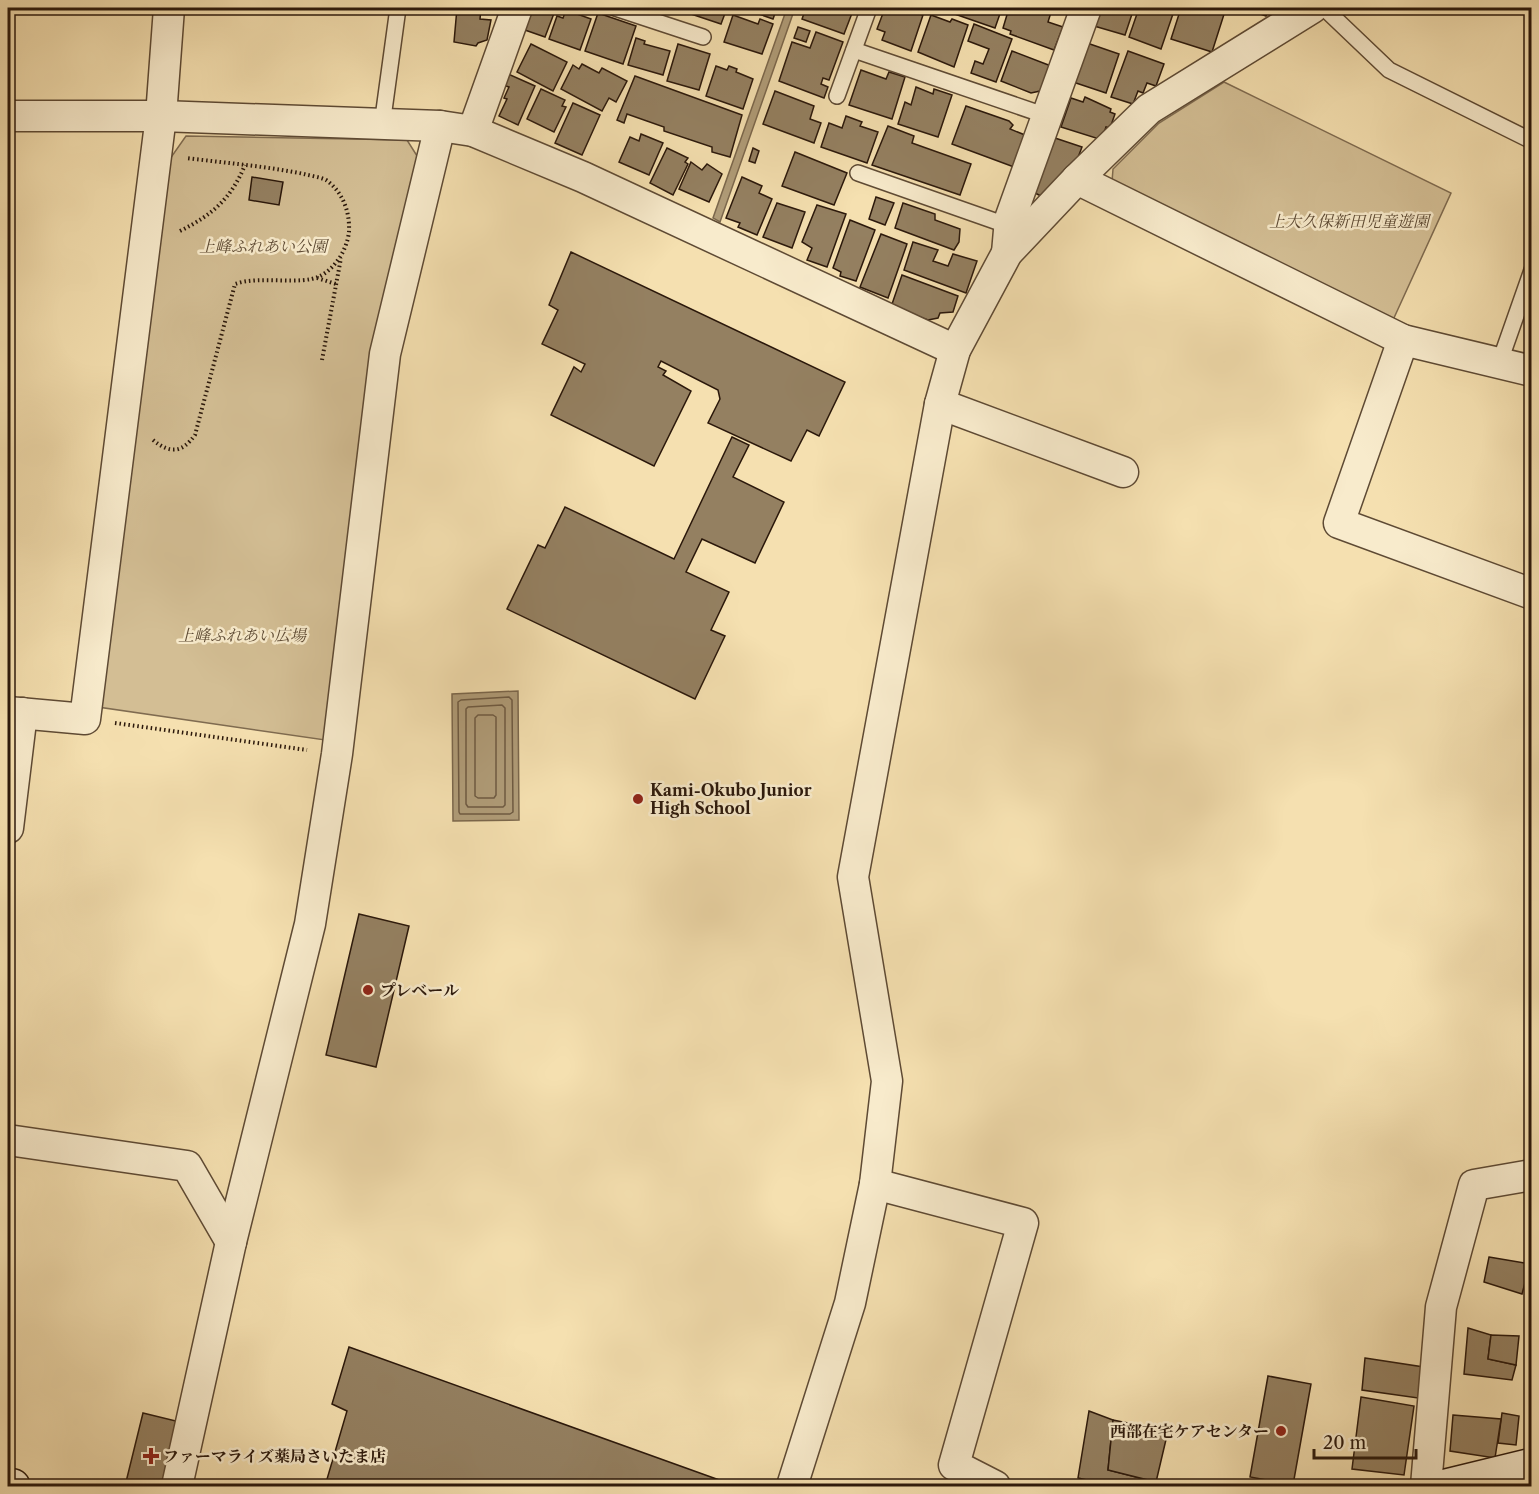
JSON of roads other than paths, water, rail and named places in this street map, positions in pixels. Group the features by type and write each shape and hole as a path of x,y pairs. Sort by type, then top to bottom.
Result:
{"main road":[{"path":"1446,1486 1532,1465"},
{"path":"8,1485 13,1486"}],"street":[{"path":"8,828 15,712 85,718 161,116 169,8"},
{"path":"473,131 517,8"},
{"path":"792,1486 850,1303 875,1184 887,1081 854,877 940,404 955,350 1008,240 1010,219 1086,8"},
{"path":"1008,240 1077,179 1149,109 1312,8"},
{"path":"8,116 161,116 440,126 473,131 583,177 955,350"},
{"path":"177,1486 231,1242 310,924 337,754 385,354 440,126"},
{"path":"1077,179 1403,340 1532,371"},
{"path":"1403,340 1340,523 1532,594"},
{"path":"940,404 1123,472"},
{"path":"8,1140 187,1166 231,1242"},
{"path":"1426,1486 1441,1306 1474,1185 1532,1175"},
{"path":"875,1184 1023,1223 954,1465 995,1486"}],"lane":[{"path":"382,125 398,8"},
{"path":"615,8 703,37"},
{"path":"837,96 869,8"},
{"path":"1324,8 1389,70 1532,141"},
{"path":"854,50 1047,116"},
{"path":"858,173 1008,240"},
{"path":"1499,364 1532,270"}],"water":[{"path":"787,8 795,8 720,222 713,218"},
{"path":"518,691 519,820 453,821 452,694"}],"place":[{"name":"Kami-Okubo Junior High School","path":"638,799"},
{"name":"プレベール","path":"368,990"},
{"name":"西部在宅ケアセンター","path":"1281,1431"},
{"name":"ファーマライズ薬局さいたま店","path":"151,1456"}],"park label":[{"name":"上大久保新田児童遊園","path":"1349,221"},
{"name":"上峰ふれあい公園","path":"263,246"},
{"name":"上峰ふれあい広場","path":"242,635"}]}
